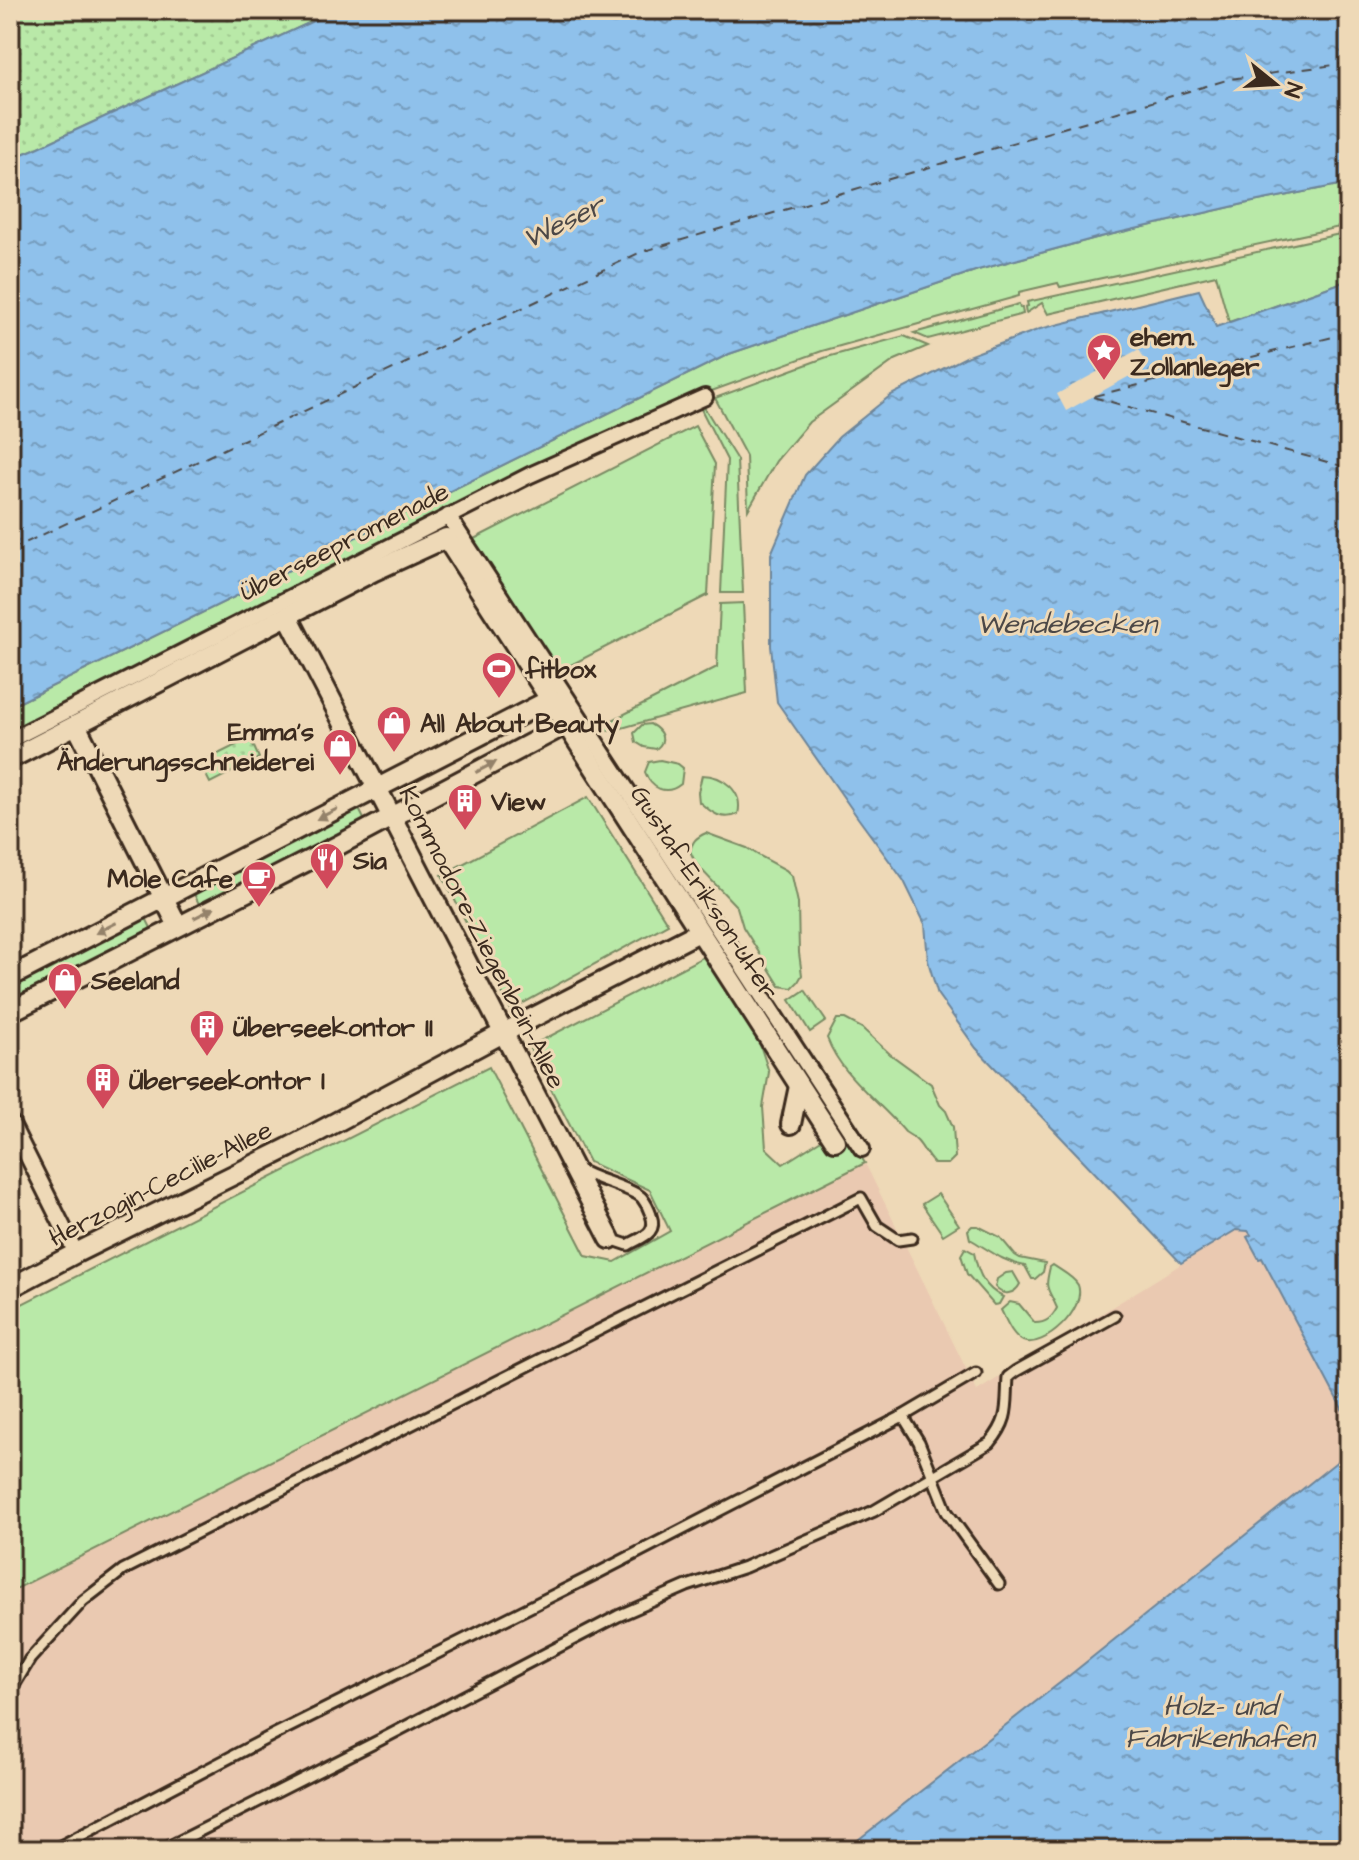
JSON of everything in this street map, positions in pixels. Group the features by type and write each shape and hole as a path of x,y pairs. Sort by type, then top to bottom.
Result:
{"street":[{"name":"Überseepromenade","path":"10,740 530,475 705,397"},
{"path":"448,516 452,535 862,1149"},
{"name":"Überseepromenade","path":"10,759 374,571 452,535"},
{"name":"Gustaf-Erikson-Ufer","path":"452,535 551,699 835,1141"},
{"name":"Kommodore-Ziegenbein-Allee","path":"288,616 610,1239"},
{"path":"10,977 551,699"},
{"path":"10,1012 393,817 567,724"},
{"path":"76,725 178,926"},
{"name":"Herzogin-Cecilie-Allee","path":"10,1288 288,1148 699,932"},
{"path":"791,1124 799,1086"},
{"path":"10,1121 76,1253"}],"lane":[{"path":"571,1165 587,1175 637,1194 648,1207 654,1227 648,1234 628,1245 610,1239"},
{"path":"10,1692 30,1659 83,1601 123,1570 861,1198 877,1226 898,1240 912,1238"},
{"path":"162,1850 618,1616 836,1528 933,1478 990,1443 1001,1430 1006,1414 1008,1377 1115,1316"},
{"path":"53,1850 903,1416 976,1373"},
{"path":"903,1416 919,1442 947,1512 999,1584"}],"shaded area":[{"path":"865,1163 977,1391 1236,1230 1243,1230 1251,1235 1247,1237 1262,1258 1349,1422 1349,1452 845,1850 10,1850 10,1662 14,1655 10,1645 10,1592"}],"green space":[{"path":"10,10 337,10 10,159"},
{"path":"1349,183 1349,225 1060,287 1058,283 1019,292 1019,296 822,351 695,397 10,733 10,707 729,354 978,270 1096,238"},
{"path":"1349,232 1349,280 1229,322 1216,275 1048,314 1042,303 1026,313 1027,302"},
{"path":"1019,304 1023,314 928,339 914,333"},
{"path":"904,336 928,346 895,360 809,422 776,461 748,510 746,456 715,398 827,357"},
{"path":"704,407 737,460 743,593 721,593 727,460 701,409"},
{"path":"695,426 715,464 708,595 559,671 472,540"},
{"path":"743,603 747,693 611,731 595,729 717,667 720,604"},
{"path":"650,724 662,735 662,742 656,749 636,742 634,733 642,725"},
{"path":"250,738 259,758 210,783 200,763"},
{"path":"660,760 683,768 681,784 665,790 651,783 645,772 649,762"},
{"path":"702,775 717,778 730,786 738,798 738,814 722,816 699,802"},
{"path":"588,797 668,924 511,1010 442,875"},
{"path":"357,805 366,823 201,908 192,890"},
{"path":"706,833 747,848 792,876 798,903 802,975 792,988 780,986 743,927 737,907 696,864 690,851 693,842"},
{"path":"144,914 153,932 10,1005 10,982"},
{"path":"705,956 755,1030 769,1072 763,1107 766,1148 783,1164 826,1137 830,1143 845,1133 865,1163 10,1592 10,1310 489,1067 586,1256 615,1262 670,1231 650,1190 589,1162 529,1047"},
{"path":"805,990 826,1021 810,1032 790,1000"},
{"path":"837,1019 845,1019 862,1028 890,1054 931,1084 953,1127 955,1157 948,1164 934,1164 919,1143 862,1088 842,1064 827,1038"},
{"path":"938,1194 959,1225 943,1235 922,1204"},
{"path":"972,1226 1000,1237 1020,1258 1045,1263 1043,1272 1032,1279 1025,1266 1003,1259 970,1239 968,1230"},
{"path":"965,1248 974,1253 987,1284 1003,1297 999,1304 994,1305 967,1274 961,1255"},
{"path":"1053,1265 1078,1285 1076,1305 1052,1334 1031,1342 1023,1341 1013,1332 1001,1310 1010,1302 1019,1304 1035,1323 1051,1317 1057,1308 1047,1285"},
{"path":"1013,1272 1020,1284 1015,1290 1002,1292 995,1287 997,1279"}],"water":[{"name":"Weser","path":"337,10 1349,10 1349,183 1096,238 978,270 729,354 10,707 10,159"},
{"name":"Wendebecken","path":"1349,280 1349,1422 1262,1258 1259,1259 1247,1237 1251,1235 1248,1231 1236,1230 1181,1263 976,1048 938,995 928,961 925,924 904,881 777,702 771,646 771,554 805,475 839,437 891,395 968,356 1040,329 1199,290 1216,327"},
{"name":"Holz- und Fabrikenhafen","path":"1349,1452 1349,1850 845,1850 1070,1675"}],"pier":[{"path":"1139,349 1148,366 1066,411 1057,394"}],"ferry route":[{"path":"10,550 641,252 1230,79 1349,63"},
{"path":"1094,396 1349,333"},
{"path":"1093,397 1349,468"}],"place":[{"name":"ehem. Zollanleger","path":"1104,382"},
{"name":"fitbox","path":"499,700"},
{"name":"All About Beauty","path":"394,754"},
{"name":"Emma’s Änderungsschneiderei","path":"340,777"},
{"name":"View","path":"465,832"},
{"name":"Sia","path":"327,891"},
{"name":"Mole Cafe","path":"259,909"},
{"name":"Seeland","path":"65,1011"},
{"name":"Überseekontor II","path":"207,1058"},
{"name":"Überseekontor I","path":"103,1111"}]}
